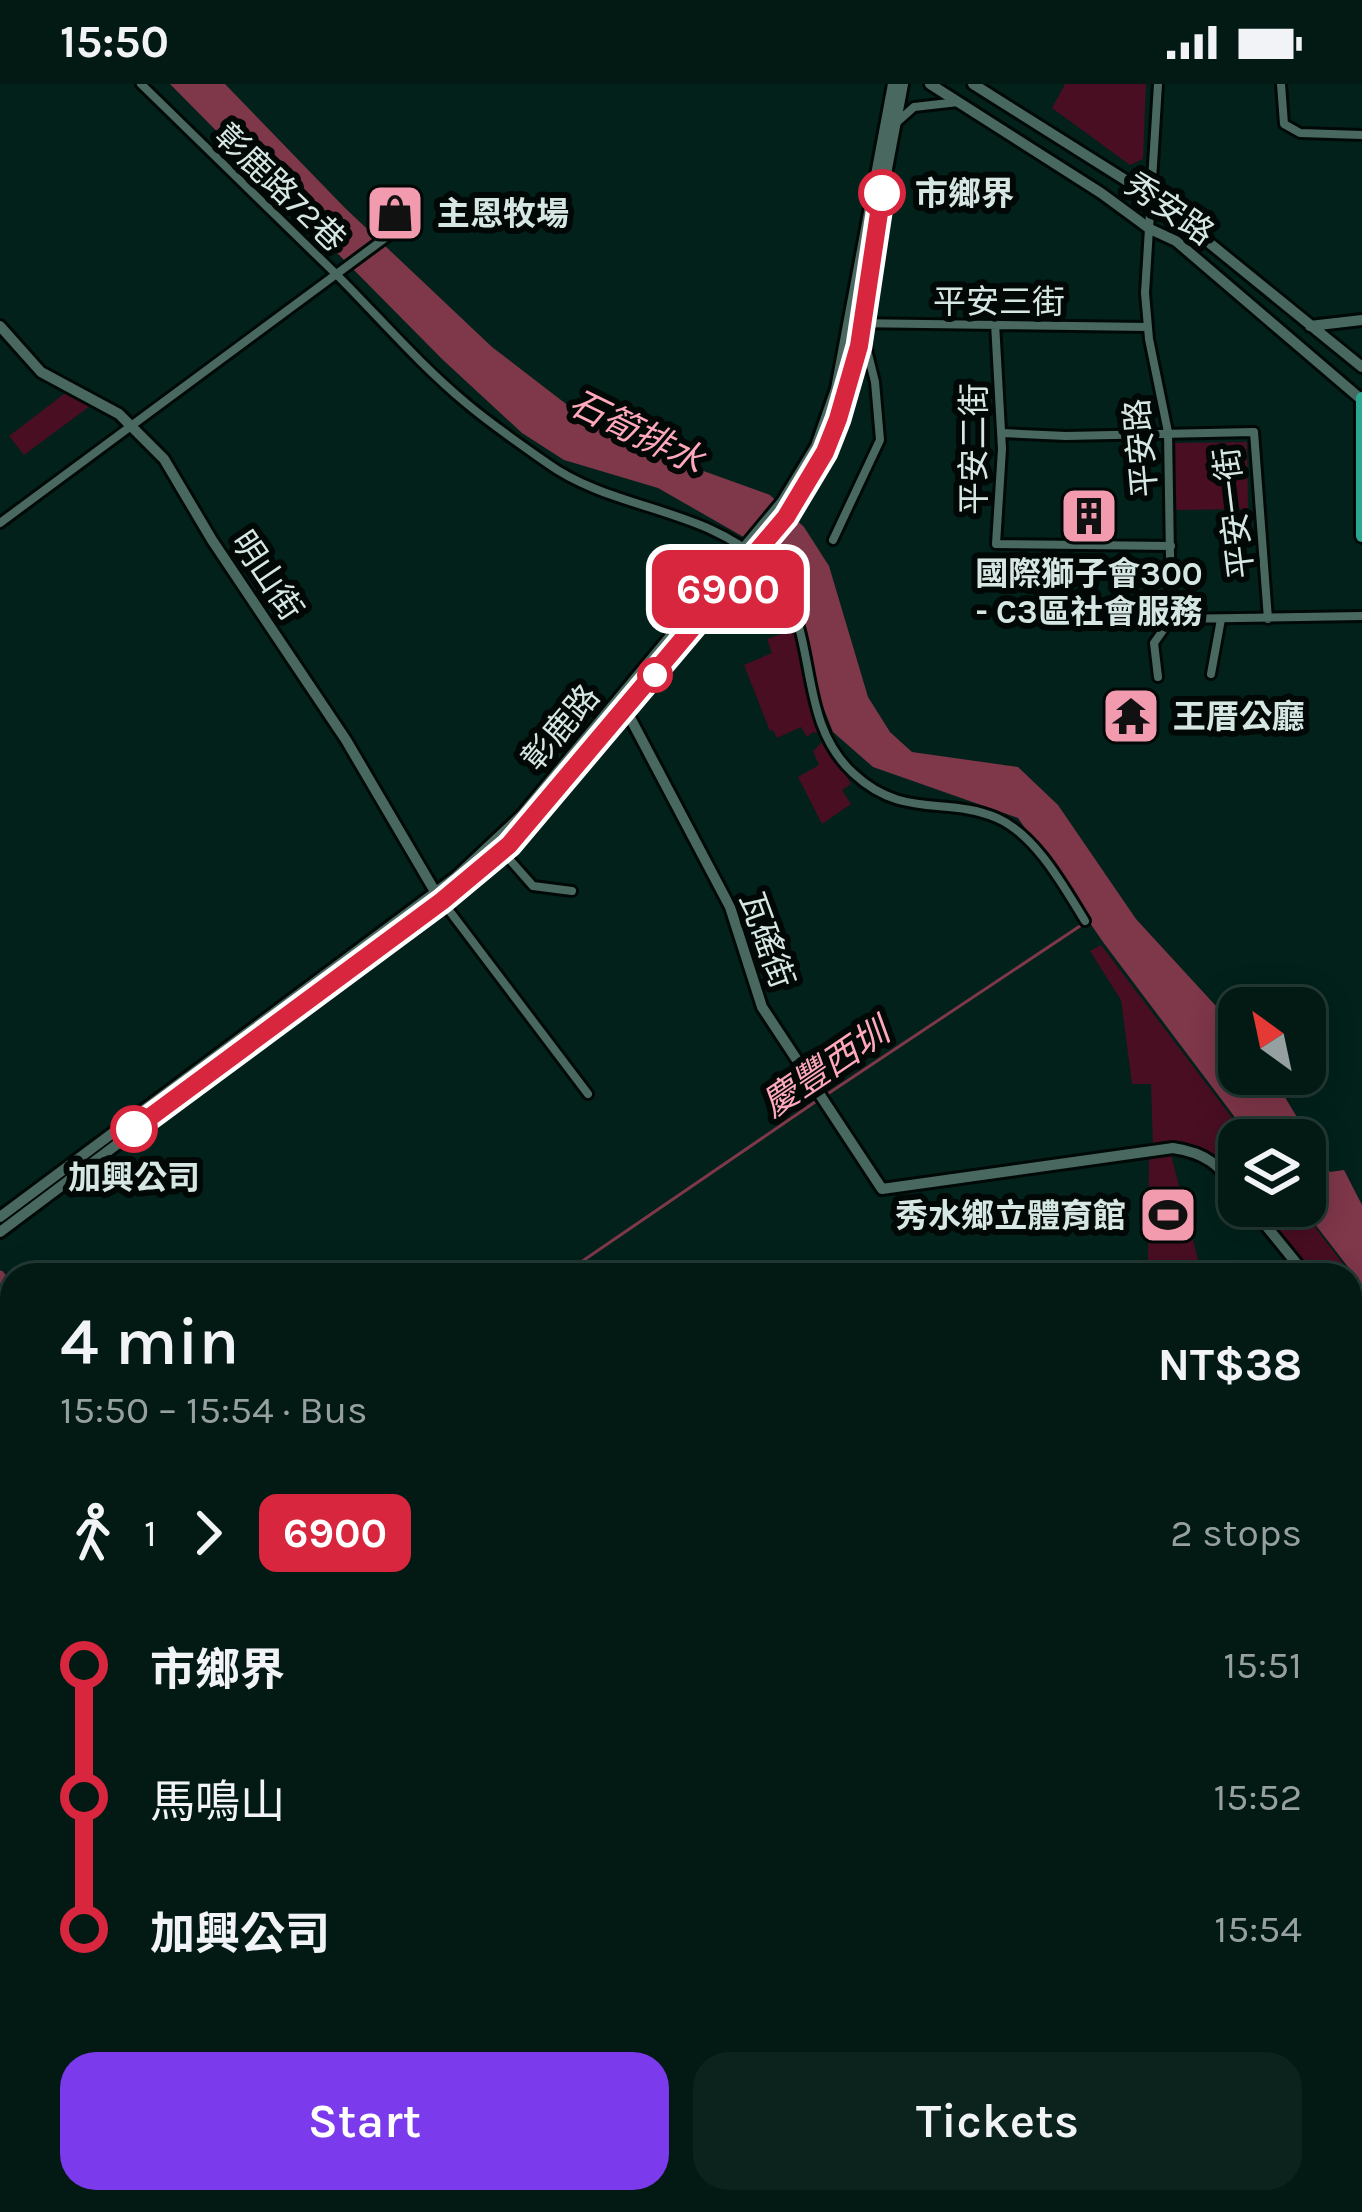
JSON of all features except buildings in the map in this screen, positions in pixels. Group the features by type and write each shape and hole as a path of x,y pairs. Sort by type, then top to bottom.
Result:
{"main road":[{"path":"1362,400 1362,536"}],"street":[{"name":"彰鹿路72巷","path":"141,84 465,402 569,478 637,504 656,506 751,548"},
{"name":"彰鹿路","path":"856,325 893,84"},
{"name":"彰鹿路","path":"439,896 526,820 624,711 780,513 816,446 856,325 903,84"},
{"name":"秀安路","path":"930,84 1150,230 1176,241 1362,400"},
{"name":"秀安路","path":"973,84 1154,198 1362,367"},
{"name":"平安路","path":"1158,84 1145,292 1168,432 1171,619 1154,644 1158,677"},
{"path":"1282,84 1284,124 1300,133 1362,134"},
{"path":"895,124 914,107 958,102"},
{"path":"0,523 396,230"},
{"path":"1310,326 1362,320"},
{"name":"平安二街","path":"995,323 1002,433 996,544 1171,546"},
{"path":"833,540 880,440 875,382 856,325"},
{"name":"平安三街","path":"856,325 1148,328"},
{"name":"明山街","path":"0,326 41,373 103,403 132,425 174,473 212,540 346,740 439,896"},
{"name":"平安一街","path":"1002,433 1255,432 1268,619"},
{"path":"751,548 794,608 818,720 850,771 884,796 995,817 1013,827 1054,874 1085,921"},
{"name":"彰鹿路","path":"0,1217 502,851 632,683 751,548"},
{"path":"1171,619 1362,616"},
{"path":"1211,674 1221,619"},
{"path":"624,711 632,683"},
{"name":"瓦磘街","path":"624,711 730,907 762,1007 882,1189 1173,1148 1196,1151 1218,1164"},
{"path":"502,851 533,886 572,891"},
{"path":"439,896 588,1094"},
{"name":"彰鹿路","path":"0,1232 161,1103"},
{"path":"1267,1227 1296,1263"}],"shaded area":[{"path":"170,84 225,84 345,208 492,347 609,437 770,495 804,527 829,566 868,697 890,732 912,752 1018,767 1058,805 1136,919 1218,1008 1218,1095 1103,942 1018,818 873,767 833,732 801,651 800,615 786,588 782,559 658,488 564,460 522,433 442,359"},
{"path":"1065,84 1146,84 1143,159 1130,165 1052,108"},
{"path":"68,391 94,403 24,455 9,436"},
{"path":"1247,442 1248,509 1174,510 1173,443"},
{"path":"798,628 824,735 813,732 807,737 801,727 777,738 744,665 772,653 767,639"},
{"path":"825,739 851,784 842,790 851,804 822,824 798,777 819,765 813,751"},
{"path":"1101,945 1233,1119 1218,1119 1218,1160 1202,1151 1153,1145 1151,1084 1132,1084 1121,1000 1090,951"},
{"path":"1218,1095 1284,1095 1298,1119 1236,1119"},
{"name":"秀水鄉立體育館","path":"1171,1155 1199,1263 1143,1263 1148,1259 1149,1158"},
{"path":"1326,1165 1330,1172 1344,1170 1362,1205 1362,1263 1345,1263 1317,1227 1326,1227"},
{"path":"1272,1227 1315,1227 1342,1263 1301,1263"}],"waterway":[{"name":"慶豐西圳","path":"826,1095 1083,924"},
{"name":"慶豐西圳","path":"580,1263 818,1100"}],"bus line":[{"name":"6900","path":"134,1129 442,901 509,845 786,517 825,452 838,419 859,346 882,193"}],"place":[{"name":"市鄉界","path":"882,193"},
{"name":"主恩牧場","path":"395,213"},
{"name":"國際獅子會300 - C3區社會服務","path":"1089,516"},
{"name":"王厝公廳","path":"1131,716"},
{"name":"加興公司","path":"134,1129"},
{"name":"秀水鄉立體育館","path":"1168,1215"}],"water label":[{"name":"石筍排水","path":"637,431"}]}
